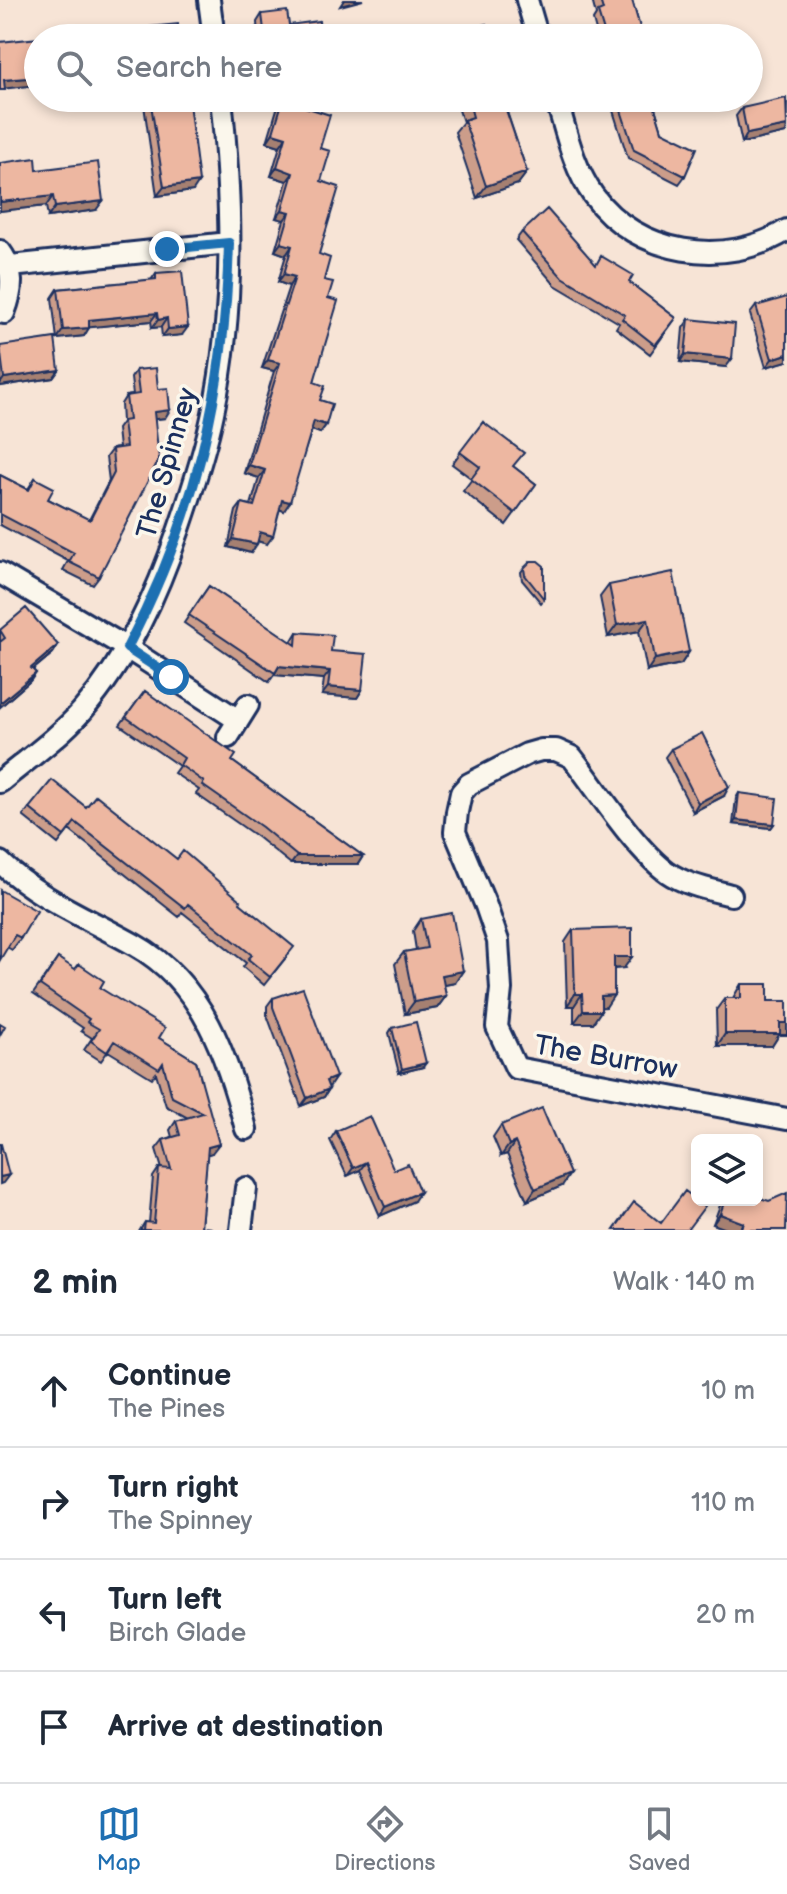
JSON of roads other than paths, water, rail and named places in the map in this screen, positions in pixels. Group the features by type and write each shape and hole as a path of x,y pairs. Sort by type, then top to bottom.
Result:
{"street":[{"path":"209,0 212,24"},
{"path":"527,0 534,24"},
{"name":"The Spinney","path":"0,782 55,739 82,712 127,648 153,597 192,492 213,414 227,308 228,177 222,112"},
{"path":"561,112 582,176 594,196 615,219 636,232 658,243 704,252 745,247 787,230"},
{"path":"4,313 10,289 6,258 229,243"},
{"path":"0,573 127,648 238,721"},
{"name":"The Burrow","path":"731,895 690,885 667,872 647,854 565,752 541,750 527,754 469,784 461,793 455,832 498,941 501,989 497,1027 516,1068 787,1119"},
{"path":"0,862 31,889 139,947 175,978 209,1022 223,1050 246,1129"},
{"path":"241,1230 246,1188"}]}
